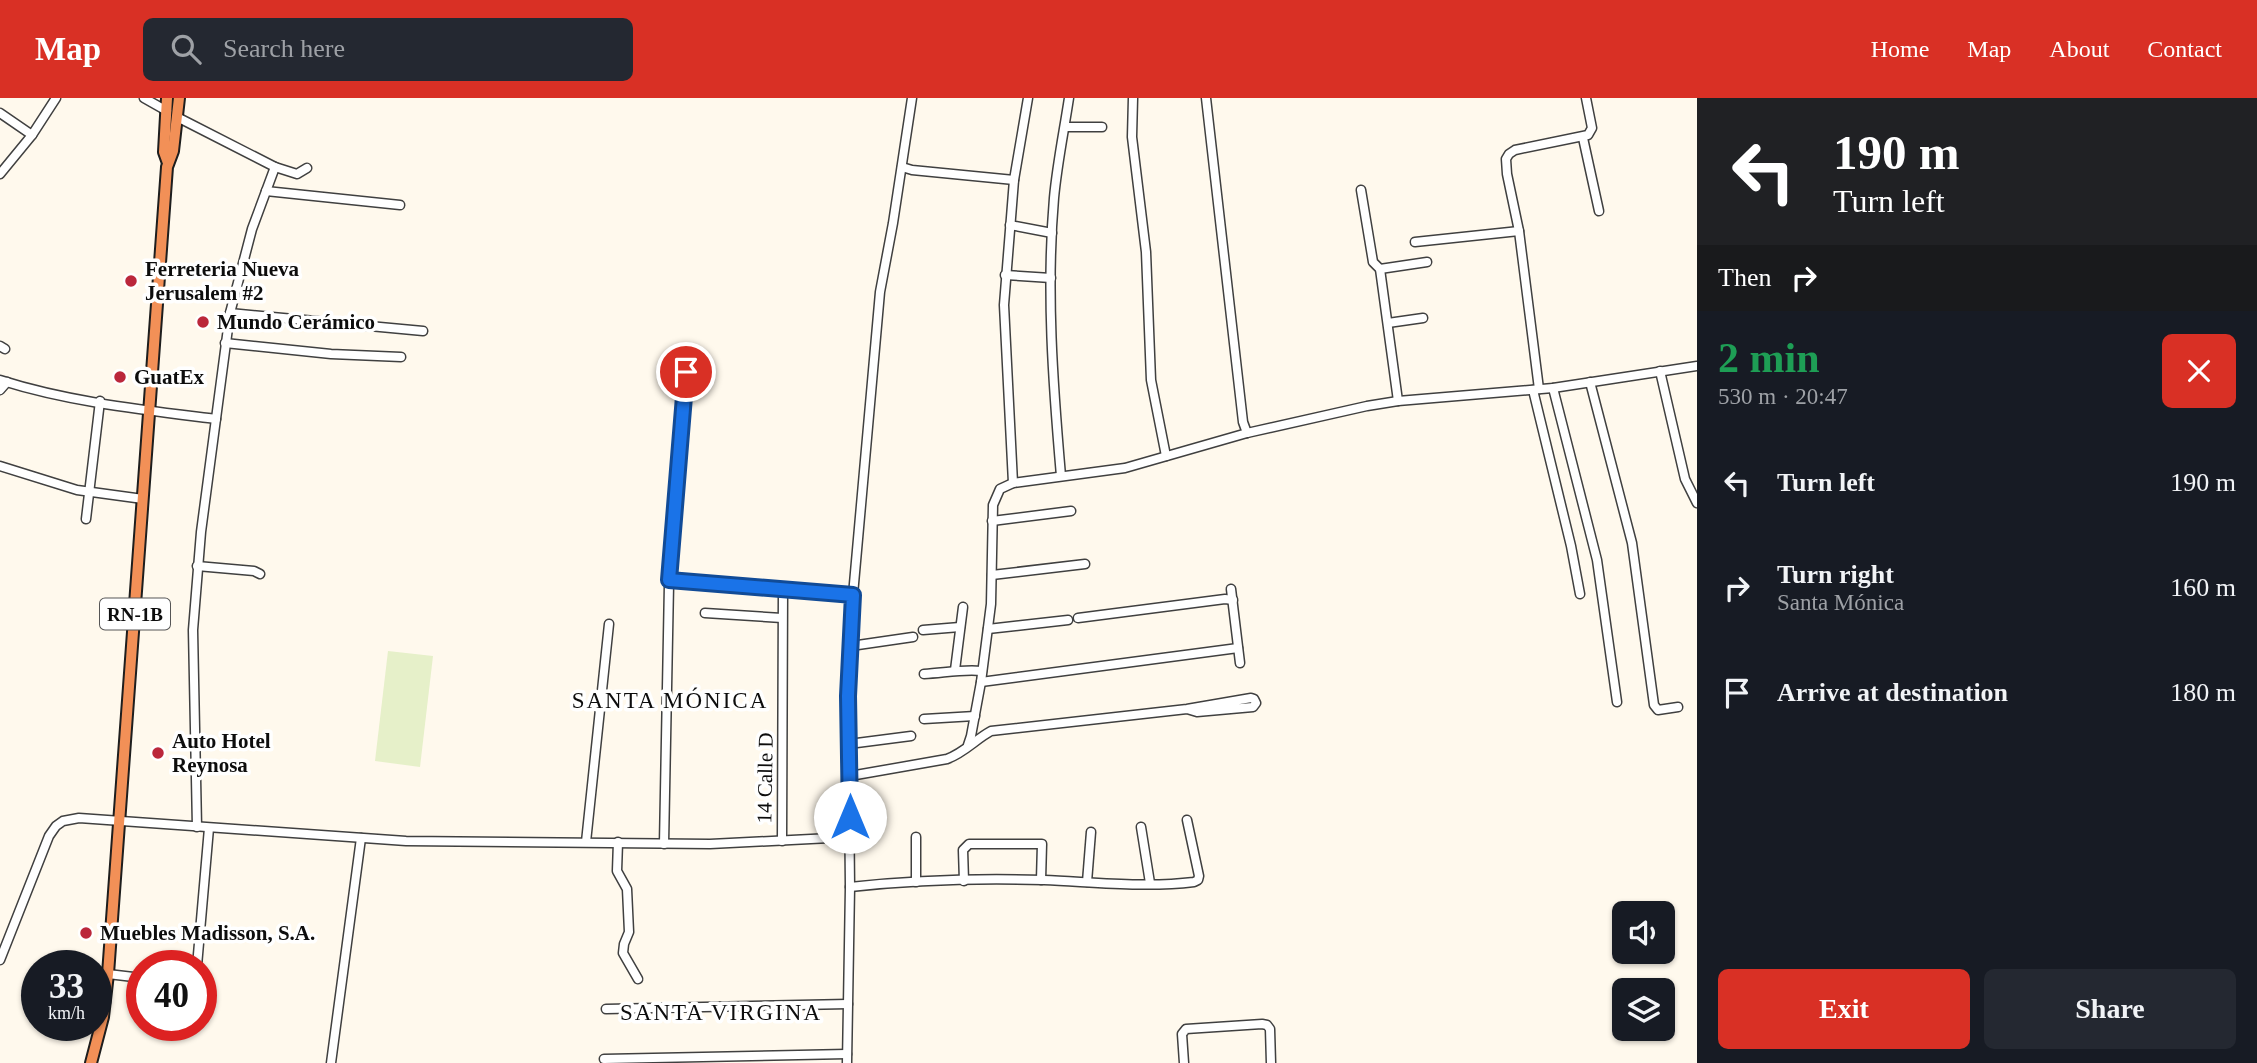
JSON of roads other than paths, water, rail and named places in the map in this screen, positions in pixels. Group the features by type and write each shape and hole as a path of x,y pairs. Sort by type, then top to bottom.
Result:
{"highway":[{"name":"RN-1B","path":"110,950 168,163 173,151 172,114 167,98"},
{"name":"RN-1B","path":"172,114 179,98"},
{"name":"RN-1B","path":"91,1063 97,1041"}],"street":[{"path":"0,174 32,135 56,98"},
{"path":"144,98 275,167 297,174 307,168"},
{"path":"604,1059 847,1058 850,887 848,696 853,595 880,292 912,98"},
{"path":"1013,483 1004,325 1005,275 1014,180 1028,98"},
{"path":"1061,476 1053,364 1051,278 1054,198 1069,98"},
{"path":"1133,98 1133,153 1146,252 1151,380 1166,456"},
{"path":"1206,98 1243,422 1247,433"},
{"path":"1580,594 1536,390 1519,231 1507,174 1507,156 1515,150 1584,138 1590,134 1592,128 1586,98"},
{"path":"0,113 32,135"},
{"path":"1065,127 1102,127"},
{"path":"1584,138 1599,211"},
{"path":"197,827 193,630 198,566 230,313 252,229 275,167"},
{"path":"902,167 1014,180"},
{"path":"1360,190 1373,262 1380,269 1398,401"},
{"path":"266,191 400,205"},
{"path":"1010,226 1052,233"},
{"path":"1415,243 1519,231"},
{"path":"1380,269 1427,262"},
{"path":"1005,275 1051,278"},
{"path":"230,313 423,331"},
{"path":"1388,323 1423,318"},
{"path":"225,343 331,354 401,357"},
{"path":"968,746 988,629 993,505 996,494 1003,486 1125,468 1247,433 1398,401 1536,390 1697,366"},
{"path":"664,844 669,580 686,372"},
{"path":"1660,372 1685,479 1697,503"},
{"path":"0,390 4,381 37,390 216,419"},
{"path":"1590,382 1632,543 1654,705 1658,710 1678,708"},
{"path":"1553,388 1597,560 1617,702"},
{"path":"86,519 100,401"},
{"path":"0,466 64,487 143,499"},
{"path":"992,521 1071,511"},
{"path":"992,575 1085,564"},
{"path":"198,566 254,571 260,574"},
{"path":"669,580 853,595"},
{"name":"14 Calle D","path":"782,841 783,589"},
{"path":"1231,589 1240,663"},
{"path":"988,629 1233,600"},
{"path":"955,670 963,607"},
{"path":"705,613 782,618"},
{"path":"586,842 609,624"},
{"path":"923,630 960,627"},
{"path":"851,646 913,637"},
{"path":"981,682 1238,648"},
{"path":"924,674 955,670 982,671"},
{"path":"850,776 947,759 991,731 1187,709 1251,698 1256,703 1253,707 1197,712 1187,709"},
{"path":"923,719 975,716"},
{"path":"849,744 911,736"},
{"path":"0,959 44,848 56,826 63,821 79,818 448,842 710,844 850,838"},
{"path":"850,887 916,882 1041,880 1187,883 1198,880 1199,876 1188,820"},
{"path":"1141,827 1150,883"},
{"path":"198,950 209,828"},
{"path":"1087,882 1091,832"},
{"path":"916,837 916,882"},
{"path":"331,1063 361,838"},
{"path":"618,842 617,871 627,889 629,932 623,953 638,979"},
{"path":"964,881 963,850 969,844 1042,844 1041,880"},
{"path":"606,1009 848,1004"},
{"path":"1184,1063 1182,1037 1186,1028 1262,1024 1270,1029 1271,1063"}],"place":[{"name":"Ferreteria Nueva Jerusalem #2","path":"131,281"},
{"name":"Mundo Cerámico","path":"203,322"},
{"name":"GuatEx","path":"120,377"},
{"name":"Auto Hotel Reynosa","path":"158,753"},
{"name":"Muebles Madisson, S.A.","path":"86,933"}],"district":[{"name":"SANTA MÓNICA","path":"670,700"},
{"name":"SANTA VIRGINA","path":"721,1012"}]}
